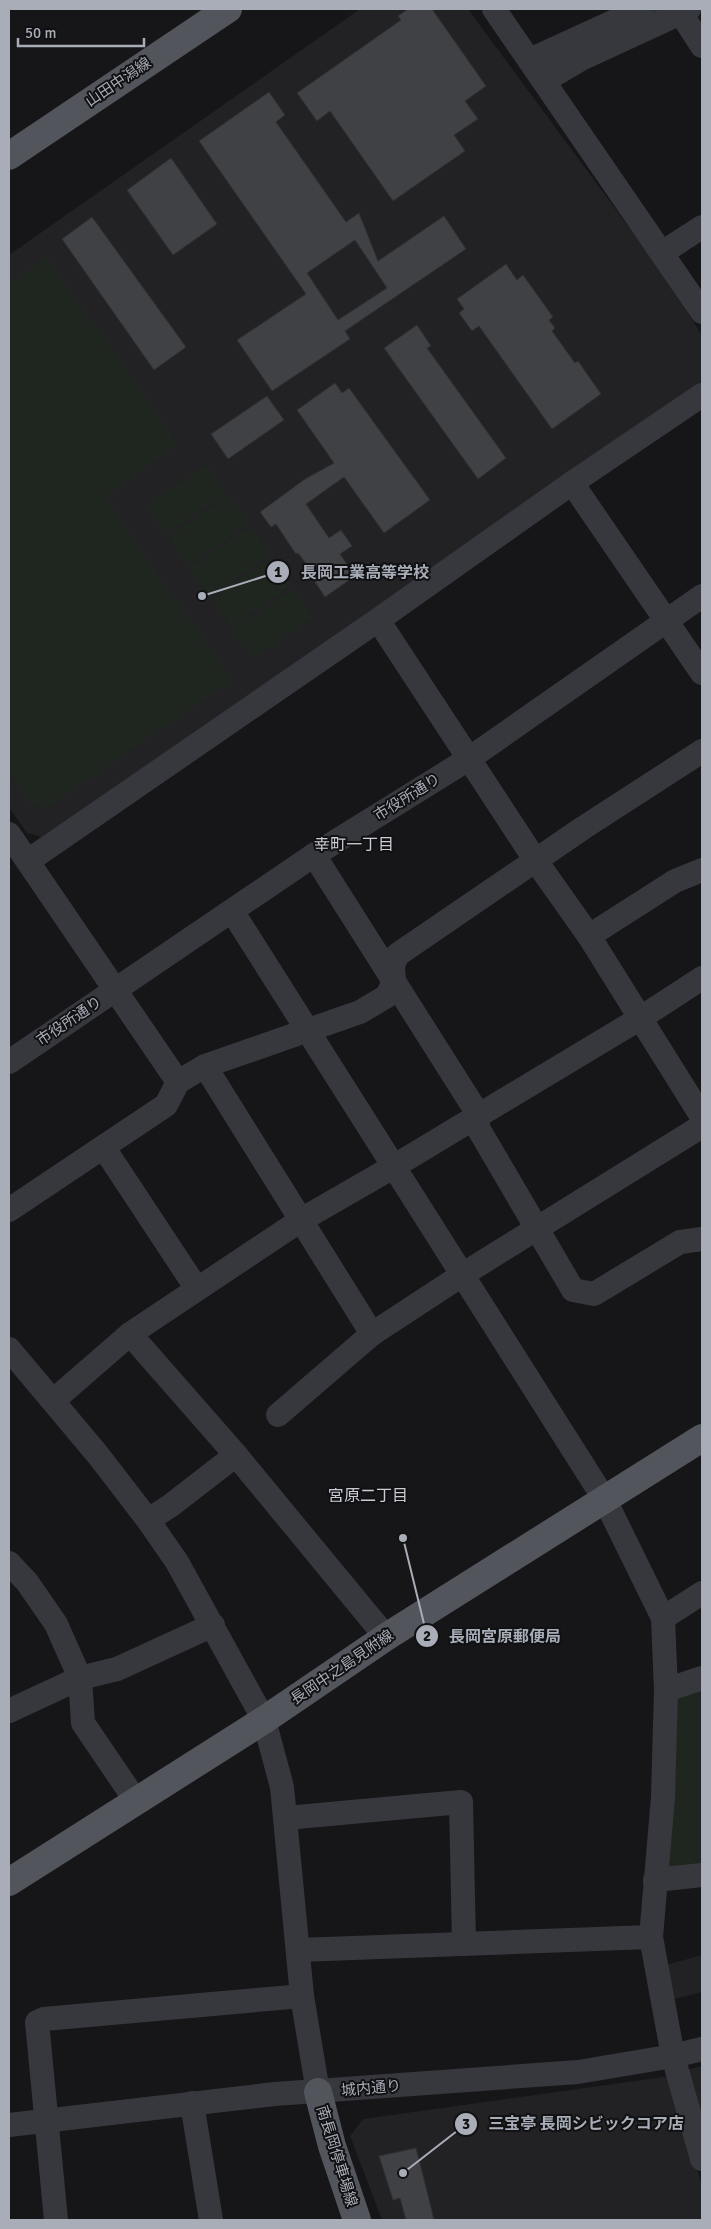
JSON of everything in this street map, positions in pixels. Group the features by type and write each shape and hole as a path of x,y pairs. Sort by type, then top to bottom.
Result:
{"main road":[{"name":"山田中潟線","path":"9,156 228,9"},
{"name":"長岡中之島見附線","path":"9,1882 264,1720 386,1637 702,1438"},
{"name":"南長岡停車場線","path":"318,2092 332,2146 357,2220"}],"street":[{"path":"494,9 663,252 702,312"},
{"path":"530,60 642,9"},
{"path":"544,81 583,58 683,10 702,46"},
{"path":"663,252 702,227"},
{"path":"28,861 378,620 572,483 702,395"},
{"path":"572,483 702,673"},
{"name":"市役所通り","path":"9,1062 232,912 314,854 470,758 702,596"},
{"path":"378,620 536,861 589,936 639,1019 702,1117"},
{"path":"9,1210 104,1148 166,1104 178,1082 205,1066 360,1012 387,996 394,981 393,966 398,955 702,751"},
{"path":"9,834 178,1082"},
{"path":"314,854 478,1114 478,1128 573,1290 594,1294 680,1242 702,1239"},
{"path":"589,936 675,881 702,870"},
{"path":"232,912 308,1029 393,1168 604,1500 663,1618 666,1690 663,1797 651,1937 673,2056 702,2159"},
{"path":"54,1400 130,1334 164,1314 197,1289 301,1220 393,1168 478,1114 639,1019 702,978"},
{"path":"205,1066 372,1334"},
{"path":"278,1415 372,1334 462,1275 702,1126"},
{"path":"104,1148 197,1289"},
{"path":"130,1334 236,1455 386,1637"},
{"path":"9,1349 54,1400 148,1520 177,1562 264,1720 282,1787 302,1996 318,2092"},
{"path":"148,1520 170,1506 236,1455"},
{"path":"9,1563 27,1582 56,1624 80,1678 83,1723 136,1802"},
{"path":"663,1618 702,1593"},
{"path":"9,1711 80,1678 117,1669 213,1625"},
{"path":"666,1690 702,1678"},
{"path":"286,1818 461,1802 464,1944"},
{"path":"655,1880 702,1875"},
{"path":"298,1950 651,1937"},
{"path":"56,2220 37,2022 44,2019 302,1996"},
{"name":"城内通り","path":"9,2124 192,2103 578,2072 673,2056 702,2049"},
{"path":"192,2103 211,2220"}],"shaded area":[{"path":"360,9 468,9 653,260 702,335 702,385 42,837 27,833 9,807 9,255"},
{"path":"47,258 179,444 105,497 232,681 45,809 29,803 9,772 9,284"},
{"path":"207,464 227,492 166,534 147,506"},
{"path":"229,495 249,523 189,565 169,537"},
{"path":"251,526 271,554 210,596 190,568"},
{"path":"272,557 292,585 232,627 212,599"},
{"path":"294,589 313,617 253,659 233,631"},
{"path":"702,1685 702,1866 665,1870 676,1693"},
{"path":"702,1955 702,1992 670,2000 662,1966"},
{"path":"702,2066 702,2126 686,2070"},
{"path":"671,2076 702,2186 702,2220 382,2220 350,2136 363,2119"}],"building":[{"path":"408,9 432,9 486,86 465,101 478,119 454,135 465,151 393,201 330,111 317,121 297,93 401,20 398,16"},
{"path":"269,92 285,115 276,122 346,222 359,213 378,261 444,216 466,249 345,331 350,339 272,391 237,340 306,294 199,141","holes":["355,240 387,288 338,320 307,273"]},
{"path":"171,158 217,224 173,255 127,190"},
{"path":"92,217 186,347 154,370 62,239"},
{"path":"506,264 517,280 523,275 553,317 549,320 555,328 552,331 575,363 578,361 601,394 552,429 479,326 472,331 459,313 464,309 457,299"},
{"path":"417,325 431,346 427,348 506,458 478,479 384,348"},
{"path":"335,383 342,393 349,388 430,500 384,533 344,477 306,504 329,538 341,530 352,546 340,554 355,576 325,597 313,579 316,577 298,553 296,554 276,524 271,527 260,512 305,479 334,463 297,410"},
{"path":"267,396 284,420 228,459 211,434"},
{"path":"416,2148 434,2220 406,2220 400,2198 393,2200 379,2156"}],"waterway":[{"path":"646,15 660,9"}],"place":[{"name":"長岡工業高等学校","path":"202,596"},
{"name":"長岡宮原郵便局","path":"403,1538"},
{"name":"三宝亭 長岡シビックコア店","path":"403,2173"}],"district":[{"name":"幸町一丁目","path":"354,844"},
{"name":"宮原二丁目","path":"368,1495"}]}
